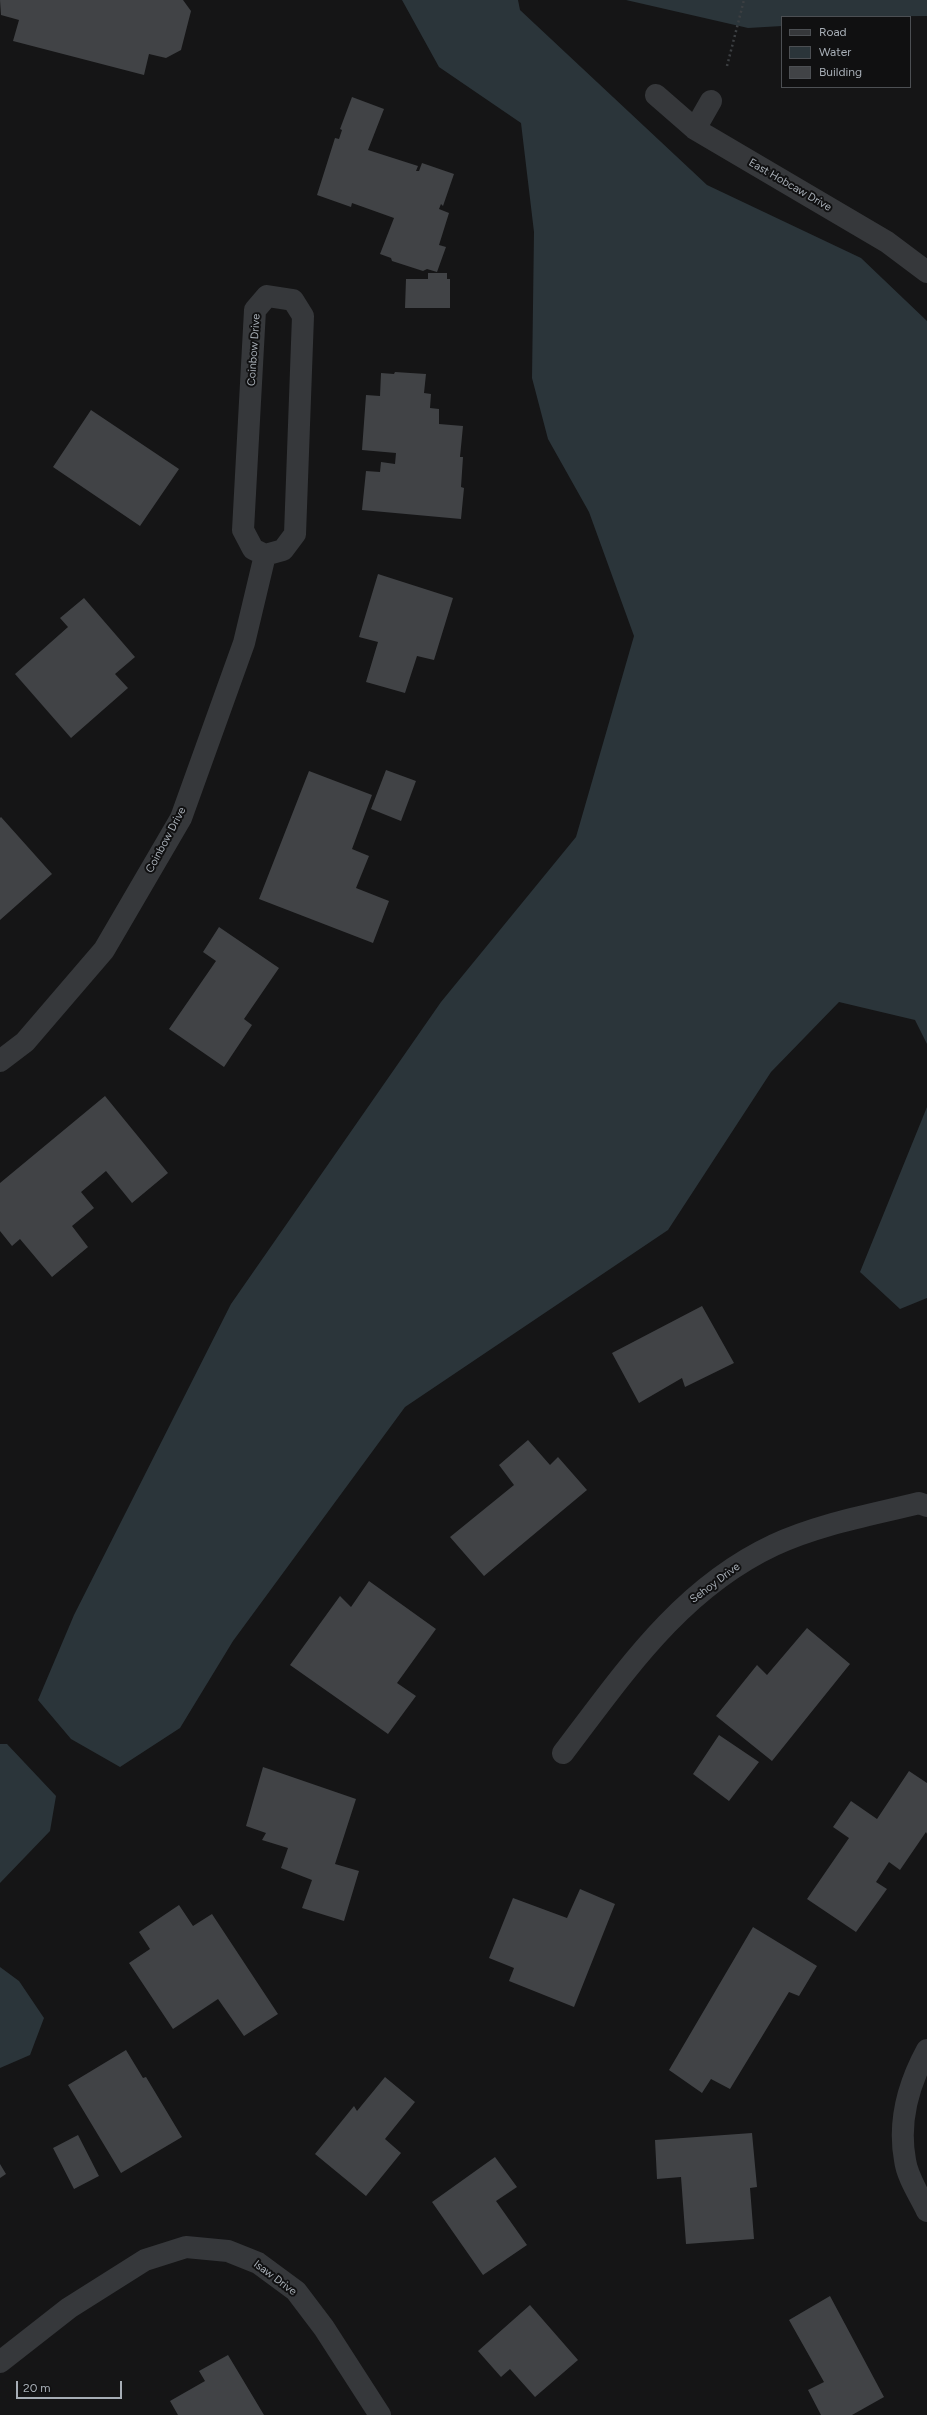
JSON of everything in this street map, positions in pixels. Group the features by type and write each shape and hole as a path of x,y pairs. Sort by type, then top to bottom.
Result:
{"street":[{"name":"East Hobcaw Drive","path":"656,94 695,129 886,242 927,272"},
{"path":"695,129 711,101"},
{"name":"Coinbow Drive","path":"267,296 293,300 303,316 295,534 283,550 265,555 253,549 243,530 255,310 267,296"},
{"name":"Coinbow Drive","path":"0,1061 24,1042 104,950 181,818 244,643 265,555"},
{"name":"Sehoy Drive","path":"563,1753 625,1671 673,1615 732,1568 774,1545 819,1528 919,1503 927,1506"},
{"path":"927,2050 907,2099 902,2128 905,2162 927,2211"},
{"name":"Isaw Drive","path":"0,2362 69,2308 145,2260 186,2247 228,2251 258,2263 296,2291 324,2328 380,2415"}],"path":[{"path":"727,66 744,0"}],"water":[{"path":"402,0 518,0 520,10 707,185 861,258 927,321 927,1044 915,1020 839,1002 771,1072 668,1230 405,1407 233,1641 180,1728 120,1767 71,1739 38,1700 74,1615 231,1304 441,1002 576,837 634,636 589,512 548,439 532,378 534,232 521,123 439,67"},
{"path":"626,0 927,0 927,16 781,16 781,26 748,28"},
{"path":"927,1107 927,1298 900,1309 860,1272"},
{"path":"0,1744 7,1744 56,1796 50,1831 0,1883"},
{"path":"0,1967 19,1981 44,2018 30,2055 0,2068"}],"building":[{"path":"0,0 183,0 191,11 181,50 166,58 149,54 144,75 13,41 19,20 1,15"},
{"path":"352,97 384,109 368,150 418,166 416,171 419,171 422,163 454,174 443,206 441,204 439,209 449,213 439,245 446,247 437,272 427,269 423,271 392,261 391,258 380,254 394,218 352,203 351,207 317,195 335,138 339,139 342,130 340,129"},
{"path":"428,273 447,273 447,279 450,279 450,308 405,308 406,279 428,279"},
{"path":"395,372 426,374 424,393 431,394 430,408 439,409 439,424 463,426 460,457 463,457 461,487 464,488 461,519 362,510 366,471 380,472 381,462 395,464 396,453 362,450 366,395 380,396 381,373 394,374"},
{"path":"91,410 179,469 140,526 53,467"},
{"path":"378,574 453,598 434,660 417,656 405,693 366,682 378,642 359,637"},
{"path":"84,598 135,657 115,674 128,688 71,738 15,674 68,627 60,618"},
{"path":"386,770 416,781 401,821 371,809"},
{"path":"309,771 372,795 352,849 369,856 356,888 389,901 373,943 259,899"},
{"path":"1,817 52,874 0,920 0,818"},
{"path":"219,927 279,968 244,1019 252,1025 224,1067 169,1029 216,961 203,952"},
{"path":"105,1096 168,1173 132,1203 106,1171 81,1192 94,1208 72,1226 88,1247 52,1277 20,1239 12,1246 0,1231 0,1183"},
{"path":"702,1306 734,1363 685,1387 682,1378 639,1403 612,1353"},
{"path":"528,1440 550,1465 558,1457 587,1490 484,1576 450,1537 514,1485 499,1465"},
{"path":"369,1581 436,1629 397,1683 416,1696 388,1734 290,1665 340,1596 351,1607"},
{"path":"807,1628 850,1664 772,1761 716,1716 757,1665 767,1675"},
{"path":"719,1735 759,1762 729,1801 693,1774"},
{"path":"263,1767 356,1799 335,1864 359,1871 344,1921 302,1908 312,1880 281,1868 288,1848 262,1840 266,1833 246,1826"},
{"path":"909,1771 927,1783 927,1834 926,1832 900,1870 889,1862 876,1882 887,1889 856,1932 807,1899 849,1838 833,1827 851,1801 877,1819"},
{"path":"580,1889 615,1904 574,2007 509,1981 514,1968 489,1958 513,1898 567,1918"},
{"path":"179,1905 193,1926 212,1914 278,2014 244,2036 218,1999 173,2029 129,1963 150,1949 139,1932"},
{"path":"753,1927 817,1966 799,1996 789,1992 730,2089 711,2079 702,2093 669,2070"},
{"path":"126,2050 143,2078 146,2077 182,2137 121,2173 68,2085"},
{"path":"385,2077 415,2102 385,2139 401,2153 366,2196 315,2154 354,2106 357,2111"},
{"path":"752,2133 757,2187 750,2188 754,2239 686,2244 681,2177 657,2179 655,2140"},
{"path":"78,2135 99,2176 74,2189 53,2148"},
{"path":"495,2157 517,2187 496,2201 527,2245 483,2275 432,2202"},
{"path":"0,2164 6,2174 0,2178"},
{"path":"830,2296 884,2397 852,2415 821,2415 808,2390 824,2382 789,2320"},
{"path":"530,2305 578,2360 535,2397 510,2369 501,2377 478,2351"},
{"path":"228,2355 264,2415 178,2415 170,2401 205,2381 199,2371"}]}
